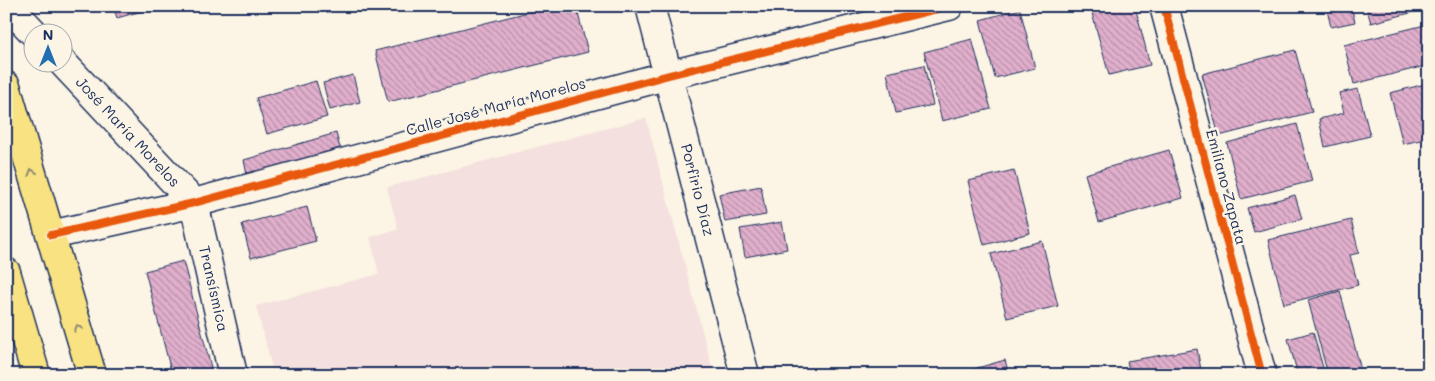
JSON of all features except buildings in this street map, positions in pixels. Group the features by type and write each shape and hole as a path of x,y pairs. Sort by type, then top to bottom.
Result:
{"main road":[{"path":"6,86 92,375"},
{"path":"6,272 36,375"}],"street":[{"name":"Porfirio Díaz","path":"650,6 745,375"},
{"name":"Calle José María Morelos","path":"51,235 194,203 669,75 949,6"},
{"name":"Emiliano Zapata","path":"1164,6 1262,375"},
{"path":"6,7 24,22"},
{"name":"José María Morelos","path":"71,72 194,203"},
{"name":"Transísmica","path":"194,203 233,375"}],"shaded area":[{"path":"646,118 714,375 274,375 256,306 379,274 370,237 398,229 387,187"}],"cycle path":[{"path":"51,235 194,203 669,75 949,6"},
{"path":"1164,6 1262,375"}]}
